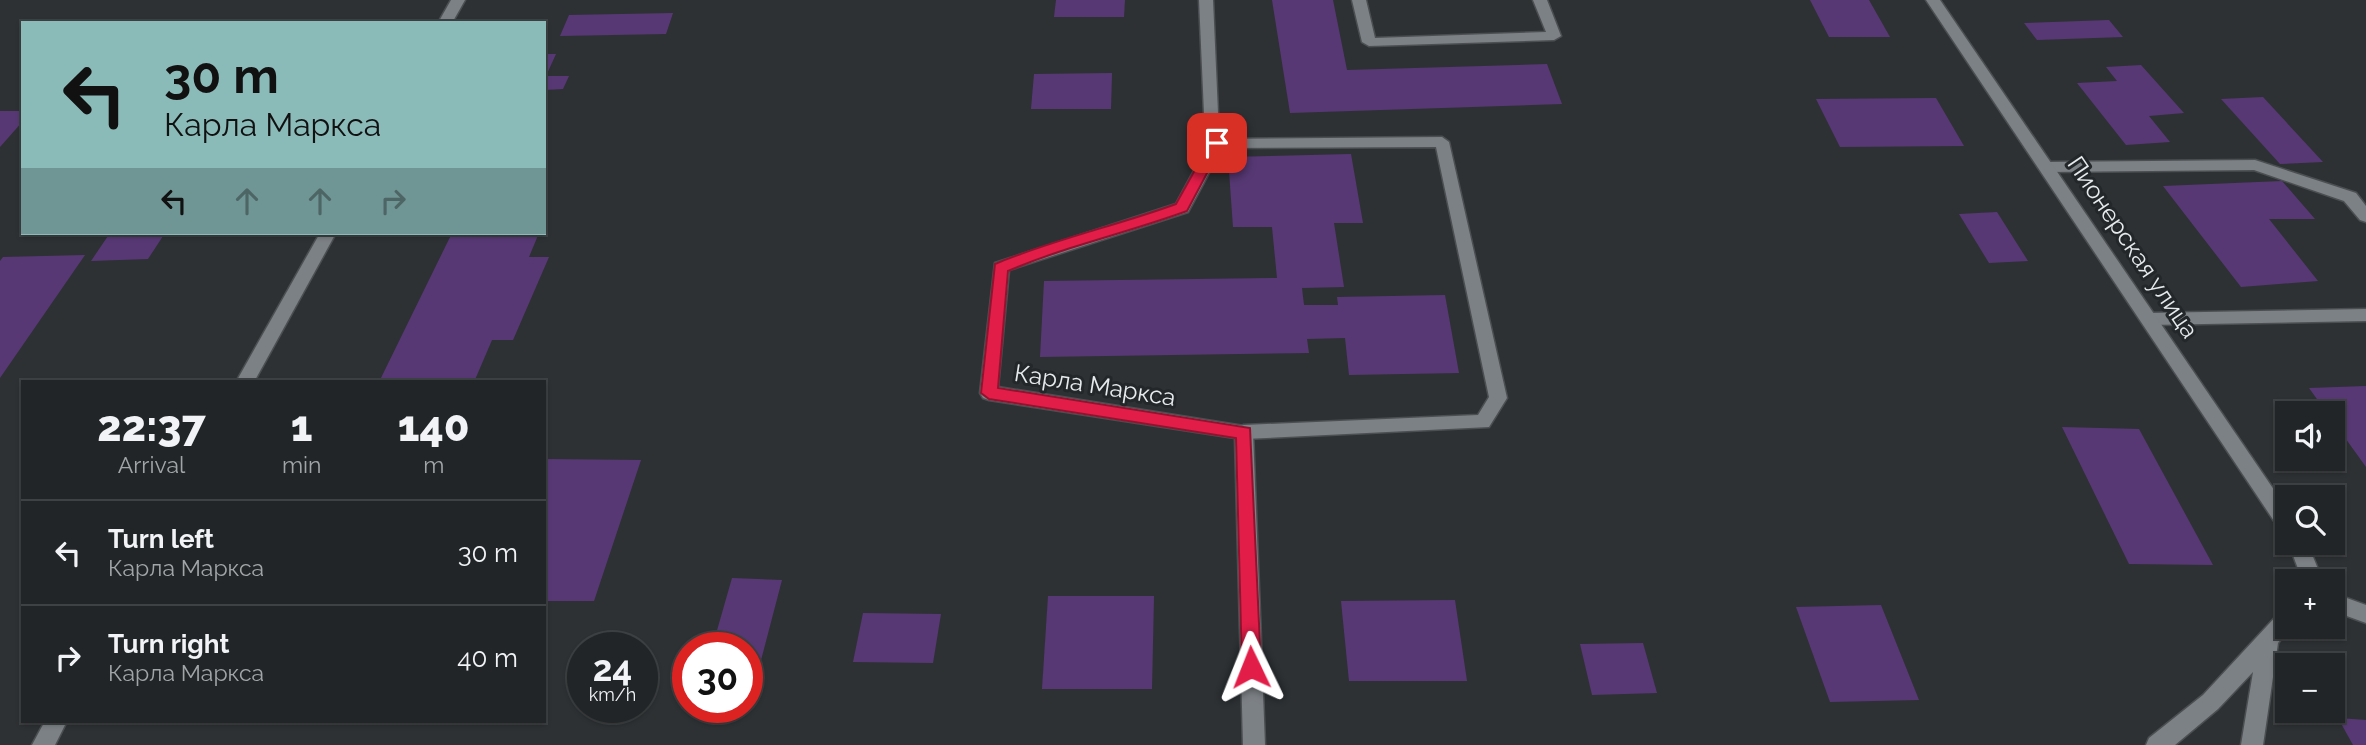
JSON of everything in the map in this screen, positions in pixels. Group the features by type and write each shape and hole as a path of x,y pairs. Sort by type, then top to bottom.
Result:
{"street":[{"path":"446,21 458,0"},
{"path":"1206,0 1211,113 1217,143 1442,142 1498,398 1483,422 1244,432 1254,745"},
{"path":"1359,0 1368,42 1553,36 1540,0"},
{"name":"Пионерская улица","path":"1933,0 2275,506"},
{"name":"Карла Маркса","path":"1217,143 1182,208 1133,225 1047,248 1001,268 989,393 1244,432"},
{"path":"2046,167 2255,165 2350,197 2366,216"},
{"path":"246,380 327,235"},
{"path":"2149,319 2366,315"},
{"path":"2345,606 2366,614"},
{"path":"2157,745 2184,727 2220,695 2275,631"},
{"path":"2252,745 2268,639"},
{"path":"43,745 55,723"}],"building":[{"path":"1056,0 1125,0 1124,17 1054,17"},
{"path":"1272,0 1333,0 1347,70 1547,64 1562,104 1290,113"},
{"path":"1810,0 1869,0 1890,37 1829,37"},
{"path":"673,13 666,34 560,36 569,15"},
{"path":"2109,20 2123,37 2037,40 2024,23"},
{"path":"546,54 556,54 546,76"},
{"path":"2141,65 2184,113 2149,116 2170,142 2126,145 2077,83 2117,81 2106,67"},
{"path":"1112,73 1111,109 1031,109 1034,74"},
{"path":"546,76 569,76 563,89 546,90"},
{"path":"2263,97 2323,162 2280,164 2221,99"},
{"path":"1936,98 1964,146 1840,147 1816,99"},
{"path":"0,111 21,111 21,123 0,147"},
{"path":"1351,154 1363,223 1334,223 1344,287 1302,288 1304,305 1338,305 1337,297 1445,295 1459,373 1349,375 1345,338 1307,339 1309,353 1040,357 1044,281 1277,278 1272,227 1233,227 1228,157"},
{"path":"2282,181 2315,219 2269,219 2318,281 2241,287 2163,186"},
{"path":"1997,212 2028,261 1989,263 1959,214"},
{"path":"109,235 164,235 148,259 91,261"},
{"path":"451,235 538,235 529,257 549,257 513,340 492,340 475,380 380,380"},
{"path":"85,255 0,378 0,261 3,257"},
{"path":"2366,386 2366,467 2345,438 2345,401 2318,401 2309,388"},
{"path":"2062,427 2139,429 2213,565 2129,564"},
{"path":"546,459 641,460 594,601 546,601"},
{"path":"732,578 782,580 763,653 763,632 717,632"},
{"path":"1048,596 1154,596 1152,689 1042,689"},
{"path":"1455,600 1467,681 1349,681 1341,601"},
{"path":"1881,605 1919,700 1830,702 1796,607"},
{"path":"863,613 941,614 933,663 853,662"},
{"path":"1643,643 1657,693 1592,695 1580,644"},
{"path":"2345,718 2366,720 2366,745 2353,745 2341,723 2345,723"}],"route":[{"path":"1217,143 1182,208 1133,225 1047,248 1001,268 989,393 1244,432 1251,667"}]}
